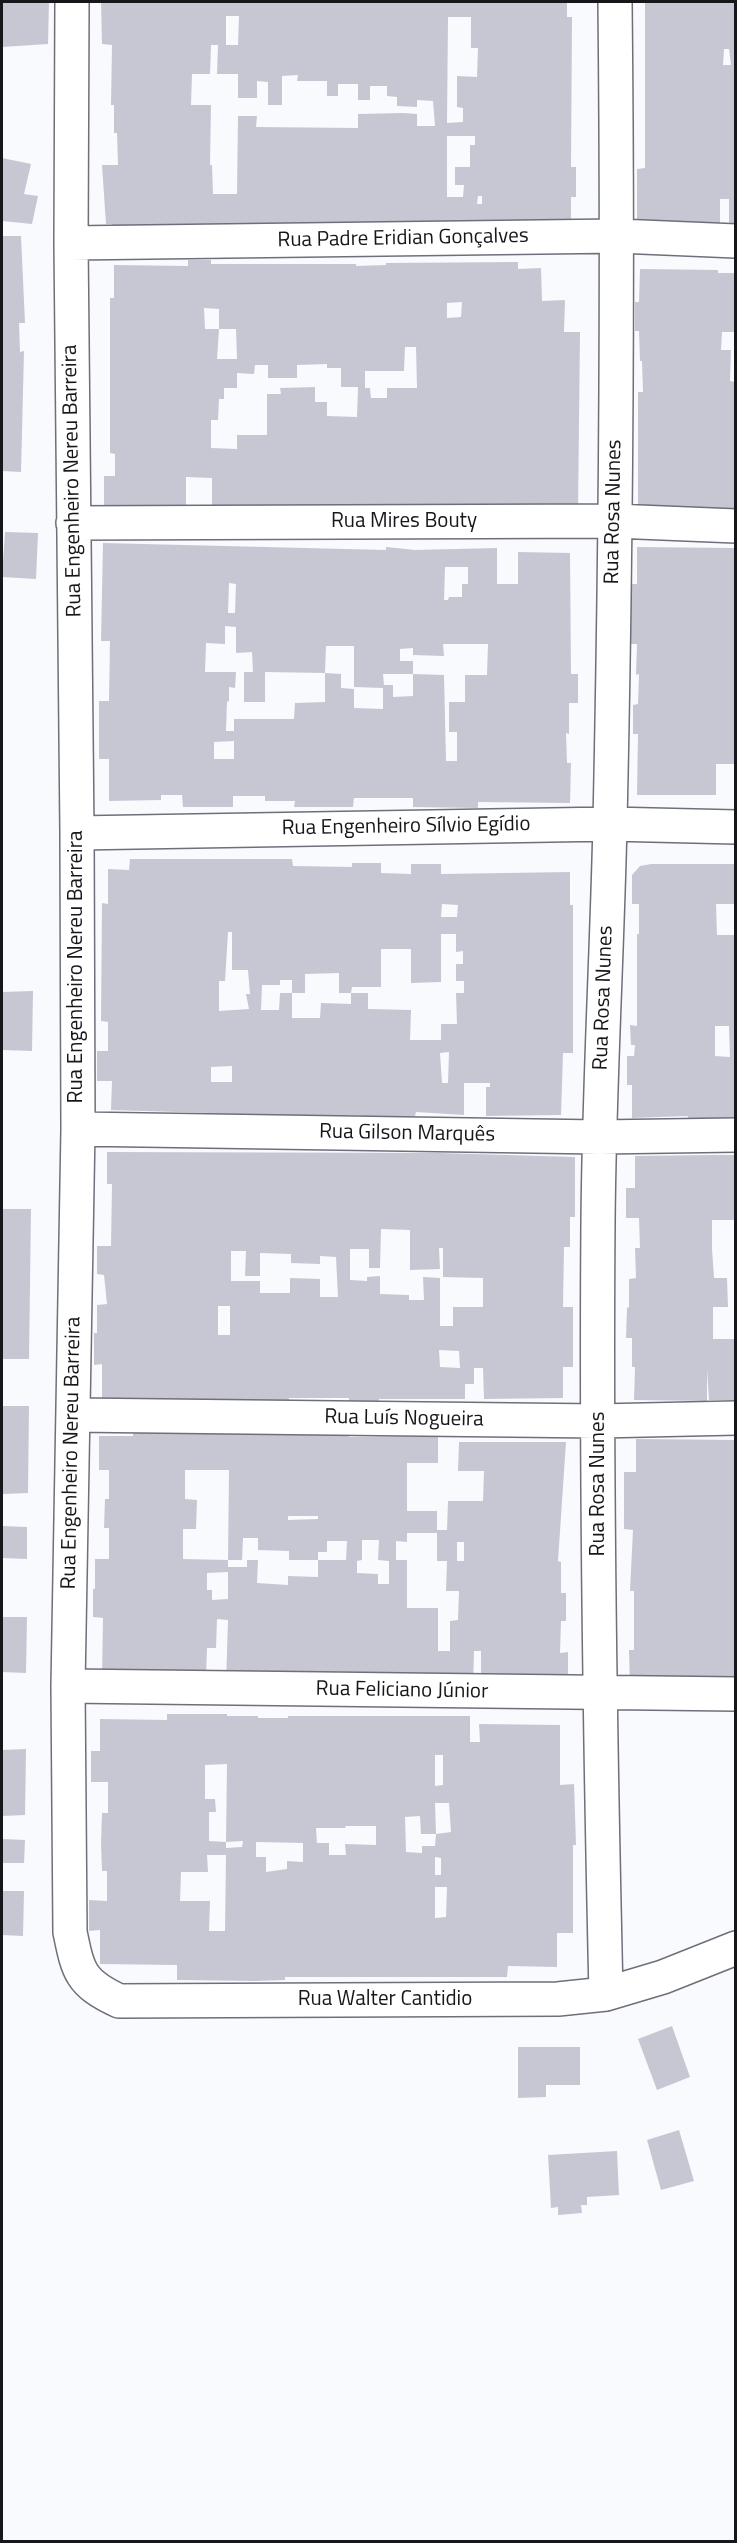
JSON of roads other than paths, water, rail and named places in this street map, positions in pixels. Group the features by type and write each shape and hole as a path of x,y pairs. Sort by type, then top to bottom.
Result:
{"street":[{"name":"Rua Engenheiro Nereu Barreira","path":"70,1932 68,1686 78,1129 70,243 72,2"},
{"name":"Rua Rosa Nunes","path":"606,1994 598,1694 599,1137 610,824 618,236 615,2"},
{"name":"Rua Padre Eridian Gonçalves","path":"70,243 618,236 735,241"},
{"name":"Rua Mires Bouty","path":"73,523 614,521 735,526"},
{"name":"Rua Engenheiro Sílvio Egídio","path":"77,833 610,824 735,827"},
{"name":"Rua Gilson Marquês","path":"78,1129 599,1137 735,1135"},
{"name":"Rua Luís Nogueira","path":"73,1415 599,1421 735,1418"},
{"name":"Rua Feliciano Júnior","path":"68,1686 735,1694"},
{"name":"Rua Walter Cantidio","path":"70,1932 77,1967 95,1990 118,2001 558,2000 606,1994 663,1977 735,1948"}]}
